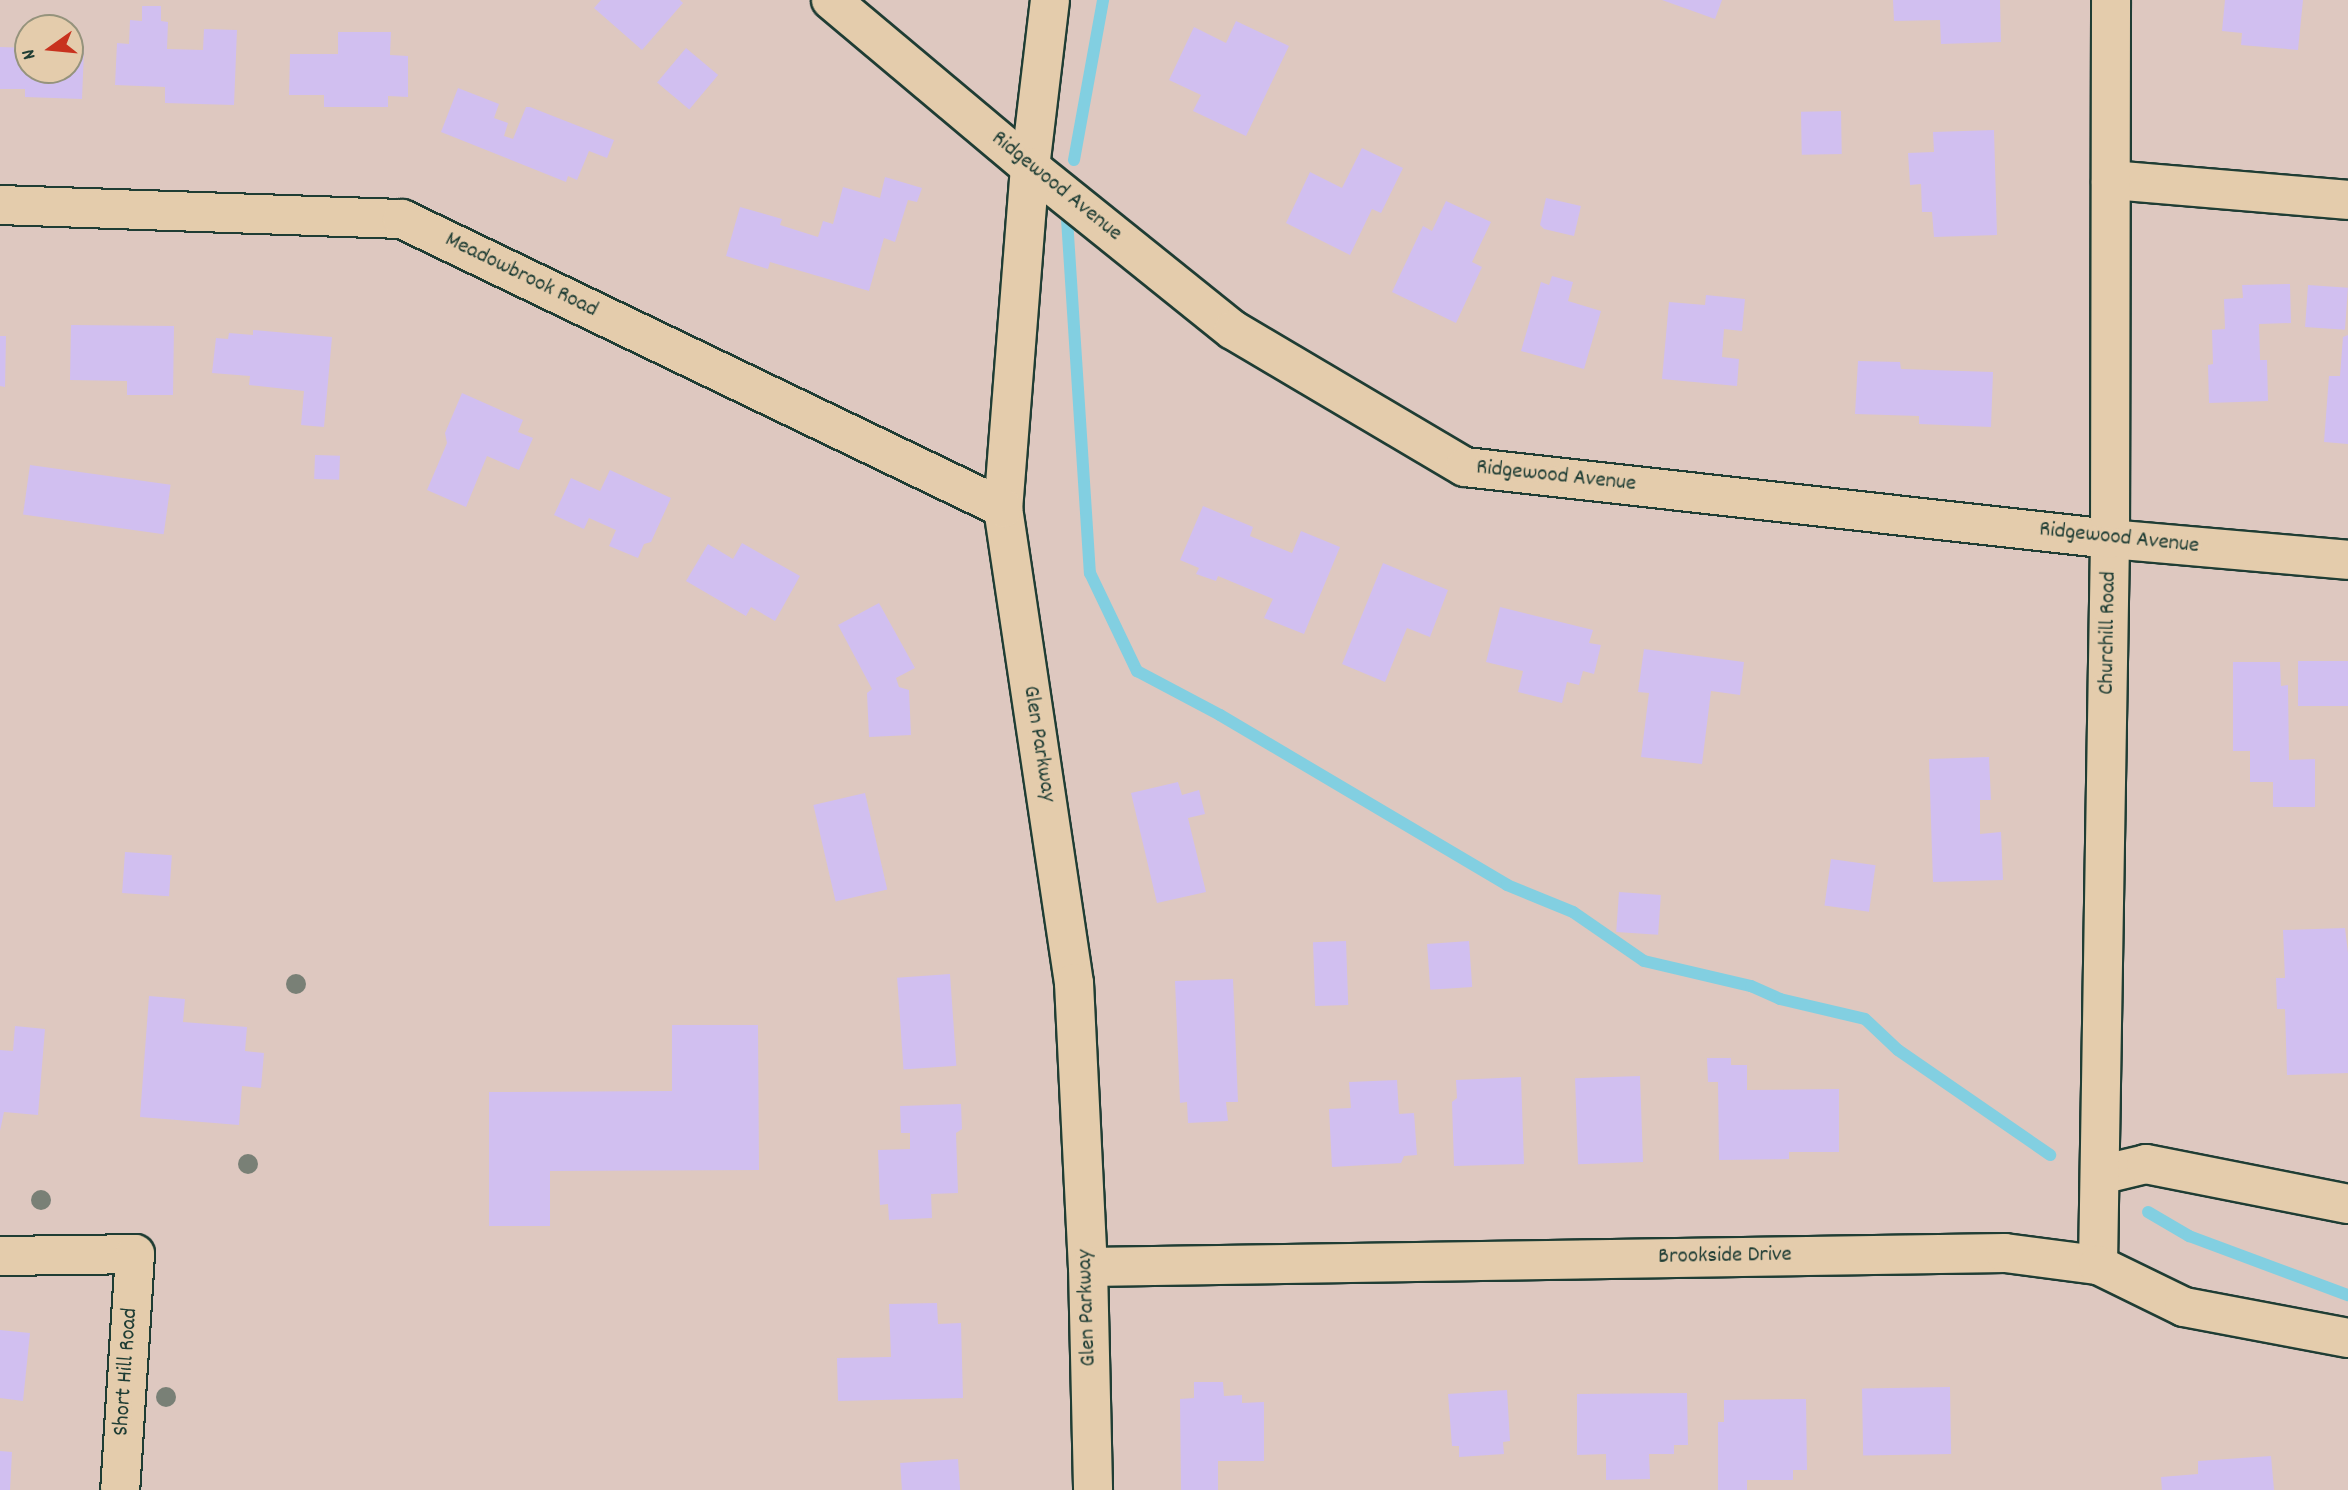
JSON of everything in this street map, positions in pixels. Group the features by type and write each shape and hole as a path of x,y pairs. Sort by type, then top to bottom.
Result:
{"street":[{"name":"Ridgewood Avenue","path":"831,0 1030,167 1233,330 1465,467 2110,539 2348,561"},
{"name":"Glen Parkway","path":"1050,0 1030,167 1003,508 1074,982 1088,1267 1093,1490"},
{"name":"Churchill Road","path":"2098,1265 2110,539 2111,0"},
{"path":"2111,180 2348,200"},
{"name":"Meadowbrook Road","path":"0,205 402,219 1003,508"},
{"path":"2099,1175 2146,1164 2348,1204"},
{"name":"Brookside Drive","path":"1088,1267 2006,1252 2098,1265 2184,1307 2348,1338"},
{"name":"Short Hill Road","path":"0,1255 135,1254 120,1490"}],"building":[{"path":"601,0 680,0 683,3 642,50 594,8"},
{"path":"1662,0 1722,0 1715,19"},
{"path":"1893,0 2000,0 2001,42 1941,44 1940,20 1894,21"},
{"path":"2225,0 2303,0 2298,50 2241,45 2242,33 2222,31"},
{"path":"142,6 161,6 161,21 168,22 167,49 203,50 204,29 237,30 234,105 165,103 165,87 115,85 117,43 129,44 130,20 142,21"},
{"path":"1236,21 1289,46 1246,136 1193,111 1201,95 1169,80 1194,27 1226,43"},
{"path":"338,32 391,32 390,55 408,56 408,97 388,96 388,107 324,107 324,95 289,95 290,54 338,54"},
{"path":"0,47 14,48 14,84 83,84 82,99 25,97 25,89 0,89"},
{"path":"686,48 718,75 689,109 657,82"},
{"path":"458,88 499,104 494,118 508,123 504,136 513,139 526,107 530,107 614,140 607,158 589,151 577,180 568,176 566,182 441,132"},
{"path":"1841,111 1842,154 1802,155 1801,112"},
{"path":"1994,130 1997,235 1934,237 1932,212 1922,212 1921,184 1910,185 1908,153 1934,152 1933,132"},
{"path":"1362,148 1403,168 1381,213 1372,209 1350,255 1286,223 1310,172 1342,188"},
{"path":"885,177 922,188 917,202 908,200 895,242 884,238 869,291 770,262 768,269 726,256 740,207 782,219 780,225 818,237 823,221 833,224 843,187 880,198"},
{"path":"1546,198 1581,206 1574,236 1544,229 1540,225"},
{"path":"1446,201 1491,222 1472,262 1482,267 1456,323 1392,292 1423,226 1432,231"},
{"path":"1552,276 1573,282 1568,301 1601,311 1584,369 1521,351 1541,282 1549,285"},
{"path":"2290,284 2291,323 2259,324 2260,360 2267,360 2268,401 2209,403 2208,365 2213,364 2212,330 2225,329 2224,299 2243,298 2242,285"},
{"path":"2308,285 2348,288 2345,330 2305,327"},
{"path":"1706,295 1745,299 1742,331 1724,329 1722,357 1739,359 1737,386 1662,379 1669,302 1705,305"},
{"path":"71,325 174,326 173,395 127,395 127,381 70,380"},
{"path":"253,330 332,337 324,427 301,425 304,391 249,385 250,376 212,373 216,338 228,339 229,333 253,335"},
{"path":"2348,335 2348,444 2324,442 2329,376 2340,376 2343,337"},
{"path":"0,336 6,336 5,387 0,386"},
{"path":"1858,361 1900,362 1901,369 1993,372 1991,427 1919,424 1919,416 1855,414"},
{"path":"462,393 523,420 518,432 533,438 519,470 487,456 466,507 427,490 447,443 445,433"},
{"path":"315,455 340,456 339,480 314,479"},
{"path":"30,465 171,485 164,534 23,515"},
{"path":"610,470 671,498 651,542 644,544 638,558 609,546 616,530 589,518 584,529 554,515 571,478 600,491"},
{"path":"1203,506 1253,527 1250,536 1292,553 1301,531 1340,547 1304,634 1264,618 1273,599 1218,576 1216,581 1196,574 1199,568 1180,560"},
{"path":"742,543 800,576 775,621 751,607 746,616 686,581 708,544 733,559"},
{"path":"1383,563 1448,590 1430,637 1407,628 1385,682 1342,664"},
{"path":"879,603 915,668 896,678 899,687 909,690 911,735 869,737 867,693 872,689 838,625"},
{"path":"1500,607 1593,630 1589,643 1601,645 1594,674 1583,671 1579,685 1567,682 1562,703 1518,692 1523,671 1486,662"},
{"path":"1644,649 1744,662 1740,695 1711,691 1702,764 1641,757 1649,693 1638,692"},
{"path":"2298,661 2348,661 2348,706 2298,706"},
{"path":"2233,662 2280,662 2281,686 2288,685 2289,760 2315,759 2315,807 2273,807 2273,782 2250,782 2250,751 2233,751"},
{"path":"1989,757 1991,800 1980,800 1980,834 2001,832 2003,880 1933,882 1929,759"},
{"path":"1178,782 1182,795 1199,790 1205,814 1188,818 1206,892 1157,903 1131,793"},
{"path":"865,793 887,889 836,901 813,805"},
{"path":"125,852 172,855 169,896 122,893"},
{"path":"1831,859 1876,865 1869,912 1824,906"},
{"path":"1619,892 1661,895 1658,935 1616,932"},
{"path":"2345,928 2348,953 2348,1073 2287,1075 2285,1009 2277,1009 2276,978 2285,978 2283,930"},
{"path":"1346,941 1348,1005 1315,1006 1313,942"},
{"path":"1469,941 1472,987 1430,990 1427,944"},
{"path":"950,974 956,1066 904,1069 897,978"},
{"path":"1233,979 1238,1102 1226,1102 1228,1121 1188,1123 1187,1102 1180,1103 1175,981"},
{"path":"149,996 185,999 183,1022 247,1027 245,1051 264,1053 261,1088 242,1086 239,1125 140,1117"},
{"path":"672,1025 758,1025 759,1170 550,1171 550,1226 489,1226 489,1092 672,1091"},
{"path":"15,1026 45,1029 38,1115 4,1112 0,1131 0,1050 13,1051"},
{"path":"1707,1058 1731,1058 1731,1065 1747,1065 1747,1090 1839,1089 1839,1152 1789,1152 1789,1159 1719,1160 1718,1082 1708,1082"},
{"path":"1640,1076 1643,1162 1578,1164 1575,1078"},
{"path":"1521,1077 1524,1164 1454,1166 1452,1102 1457,1098 1456,1080"},
{"path":"1397,1080 1399,1114 1414,1113 1417,1155 1404,1156 1401,1163 1332,1167 1329,1109 1351,1108 1349,1082"},
{"path":"961,1104 962,1129 956,1133 958,1193 931,1194 932,1218 889,1220 888,1204 880,1205 878,1150 910,1149 910,1133 901,1133 900,1106"},
{"path":"937,1303 938,1324 961,1323 963,1398 838,1401 837,1358 891,1357 889,1304"},
{"path":"0,1330 30,1333 23,1401 0,1398"},
{"path":"1194,1382 1223,1382 1224,1396 1242,1395 1242,1403 1264,1402 1264,1461 1218,1461 1218,1490 1181,1490 1180,1399 1194,1398"},
{"path":"1950,1387 1951,1454 1863,1456 1862,1389"},
{"path":"1507,1390 1510,1441 1503,1442 1504,1454 1459,1457 1459,1446 1452,1446 1448,1394"},
{"path":"1687,1393 1688,1445 1674,1445 1674,1454 1649,1454 1650,1479 1606,1480 1606,1454 1577,1455 1577,1394"},
{"path":"1806,1399 1807,1470 1793,1470 1793,1480 1747,1480 1747,1490 1718,1490 1718,1422 1724,1422 1724,1400"},
{"path":"0,1451 12,1452 10,1490 0,1490"},
{"path":"2271,1456 2274,1490 2162,1490 2161,1477 2198,1474 2198,1461"},
{"path":"958,1459 960,1490 902,1490 900,1463"}],"waterway":[{"path":"1074,160 1103,0"},
{"path":"1067,219 1090,573 1137,671 1220,715 1507,885 1573,912 1644,961 1751,986 1780,999 1865,1019 1898,1050 2050,1155"},
{"path":"2148,1212 2189,1236 2348,1295"}]}
